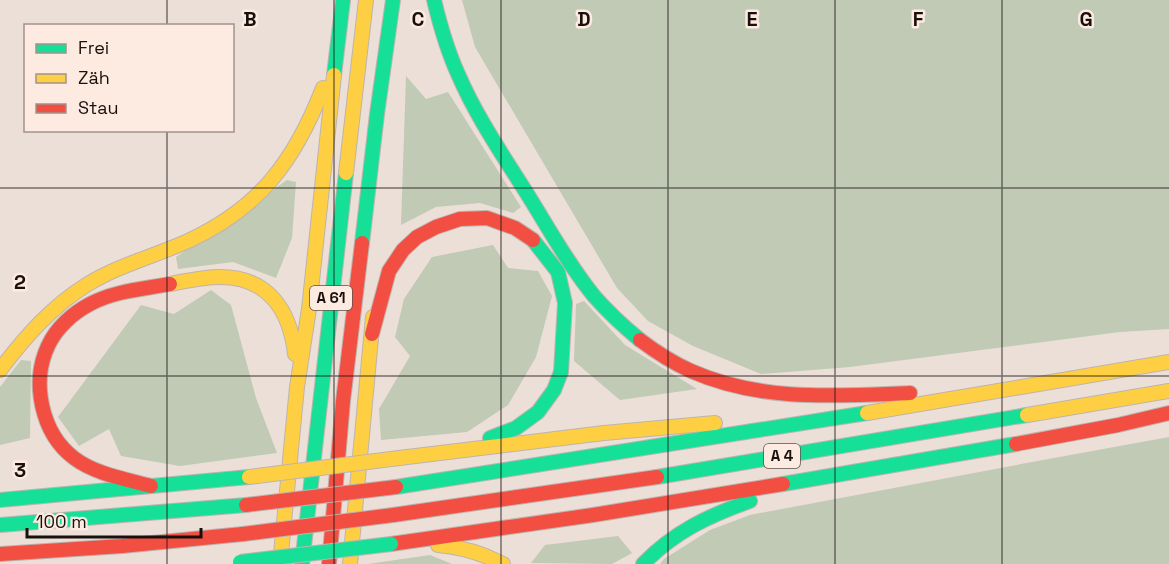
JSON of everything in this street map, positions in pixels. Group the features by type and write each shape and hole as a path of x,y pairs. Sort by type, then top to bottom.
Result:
{"highway":[{"path":"280,564 297,387 309,309 343,0"},
{"name":"A 61","path":"302,564 366,0"},
{"name":"A 61","path":"328,564 343,401 393,0"},
{"path":"434,0 443,38 469,98 487,131 594,296 643,344 673,362 696,372 750,390 811,396 940,391 993,392"},
{"path":"0,370 39,322 74,294 97,279 124,266 190,240 240,211 259,195 276,177 304,134 336,51"},
{"path":"374,253 377,114"},
{"path":"372,334 389,271 403,250 417,237 436,227 460,219 487,218 515,228 536,242 558,272 565,303 561,372 554,390 538,412 516,428 463,449"},
{"path":"350,564 372,334 374,276"},
{"path":"151,486 103,473 81,462 62,446 52,433 46,419 40,390 43,361 57,332 79,310 92,302 124,291 218,277 250,282 273,296 288,321 294,341 297,387"},
{"name":"A 4","path":"0,525 246,505 396,487 769,429 1169,362"},
{"path":"754,417 940,391"},
{"name":"A 4","path":"0,554 166,542 393,515 613,484 1169,391"},
{"path":"224,564 412,542 593,515 980,451 1169,413"},
{"path":"0,500 249,477 463,449 731,420"},
{"path":"642,564 681,531 719,512 817,478"},
{"path":"412,542 466,549 493,558 503,564"}],"green space":[{"path":"462,0 1169,0 1169,329 1120,332 850,367 761,374 693,346 648,321 617,288 475,47"},
{"path":"406,76 426,99 448,92 521,207 513,213 480,203 436,207 401,225"},
{"path":"287,180 296,182 292,238 276,278 233,262 178,269 176,257"},
{"path":"493,245 508,268 538,271 552,296 536,357 508,405 467,432 381,440 379,409 410,356 395,337 404,299 432,257"},
{"path":"211,290 231,305 256,398 277,453 180,466 121,456 109,429 79,446 58,417 141,305 174,314"},
{"path":"584,301 625,345 697,389 620,400 574,361 576,304"},
{"path":"21,360 31,361 30,438 0,445 0,387"},
{"path":"1169,437 1169,564 660,564 664,559 710,530 750,515"},
{"path":"618,536 632,553 612,564 531,563 545,545"},
{"path":"430,555 452,564 368,564"}],"traffic: fast":[{"path":"334,75 343,0"},
{"path":"362,243 393,0"},
{"path":"434,0 454,65 465,90 490,134 558,245 585,284 610,313 640,340"},
{"path":"302,564 346,173"},
{"path":"490,438 516,428 538,412 554,390 561,372 565,303 558,272 533,240"},
{"path":"396,487 867,413"},
{"path":"657,477 1027,415"},
{"path":"783,484 1016,444"},
{"path":"0,500 249,477"},
{"path":"643,564 667,543 692,526 750,501"},
{"path":"0,525 246,505"},
{"path":"240,562 391,544"}],"traffic: slow":[{"path":"346,173 366,0"},
{"path":"280,564 297,387 309,309 334,75"},
{"path":"0,370 40,323 88,284 112,271 188,241 213,228 255,197 287,159 300,138 323,88"},
{"path":"170,284 220,277 251,283 264,290 282,310 288,323 295,354"},
{"path":"350,564 373,317"},
{"path":"867,413 1169,362"},
{"path":"1027,415 1169,391"},
{"path":"399,458 604,433 715,423"},
{"path":"249,477 399,458"},
{"path":"438,545 471,551 503,564"}],"traffic: jam":[{"path":"372,334 389,271 403,250 417,237 436,227 460,219 487,218 515,228 533,240"},
{"path":"329,564 343,401 362,243"},
{"path":"151,486 91,468 74,458 54,435 47,421 42,406 40,375 51,339 60,327 77,312 109,296 170,284"},
{"path":"640,340 691,371 744,388 827,396 910,393"},
{"path":"1016,444 1169,413"},
{"path":"393,515 657,477"},
{"path":"391,544 593,515 783,484"},
{"path":"246,505 396,487"},
{"path":"243,534 393,515"},
{"path":"0,554 122,546 243,534"}]}
